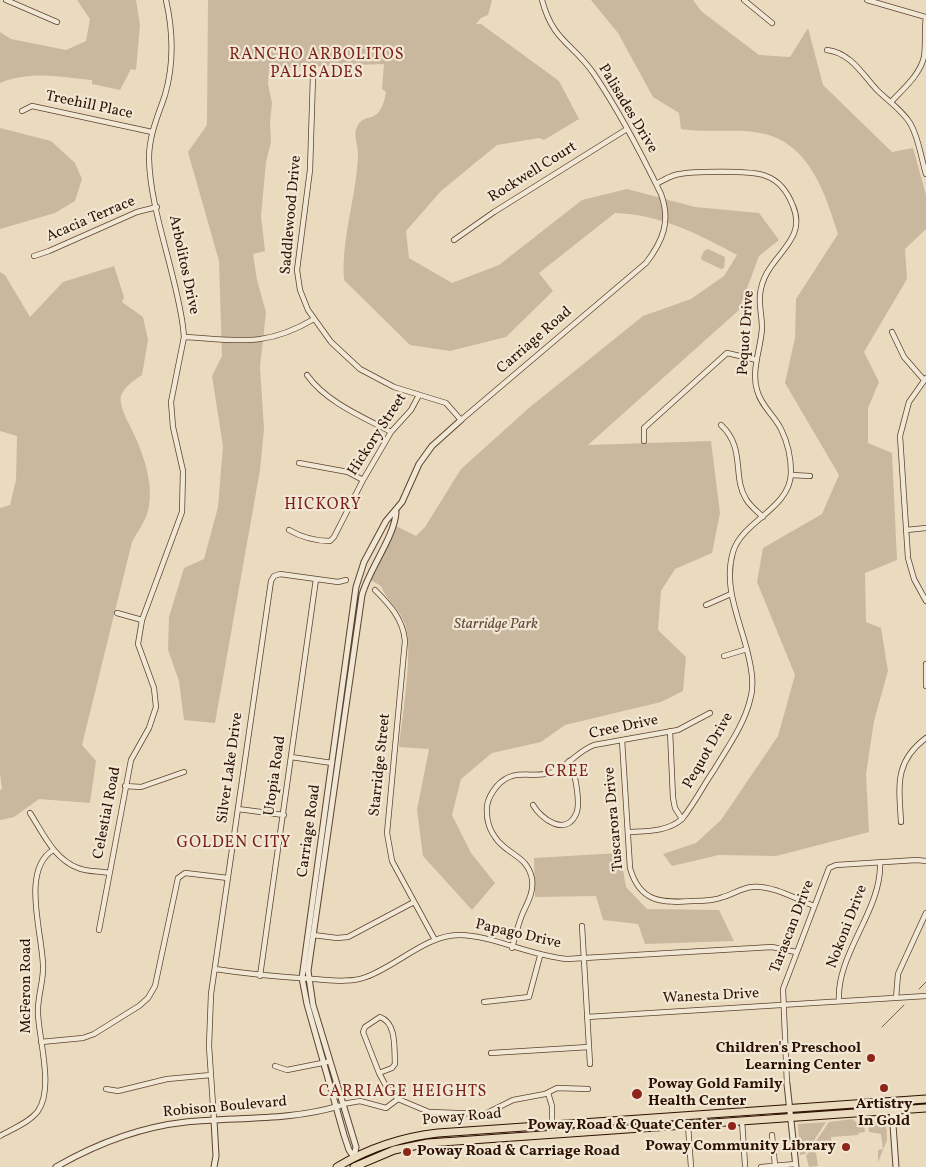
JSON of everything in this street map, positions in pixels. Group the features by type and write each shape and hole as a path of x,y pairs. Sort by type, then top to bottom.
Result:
{"main road":[{"name":"Poway Road","path":"337,1167 354,1157 392,1142 425,1134 851,1104 925,1101"},
{"path":"909,1109 925,1101"},
{"path":"892,1111 895,1105 925,1101"},
{"path":"824,1115 834,1111 849,1109 851,1104"},
{"name":"Poway Road","path":"355,1167 394,1150 428,1143 926,1108"},
{"path":"688,1125 689,1116"},
{"path":"618,1129 620,1126 638,1124 640,1120"}],"street":[{"path":"6,0 57,22"},
{"name":"Arbolitos Drive","path":"142,620 182,512 183,471 173,427 171,402 184,337 181,307 157,207 149,160 152,132 171,66 172,38 166,0"},
{"name":"Palisades Drive","path":"542,0 549,22 560,40 592,72 627,129 656,184"},
{"path":"744,0 772,23"},
{"path":"867,0 926,17 924,56 919,69 890,102"},
{"path":"827,50 836,51 851,61 910,123 926,174"},
{"name":"Saddlewood Drive","path":"313,76 310,170 297,270 300,290 314,320 331,342 360,369 394,387 446,403 461,420"},
{"name":"Treehill Place","path":"22,111 32,106 152,132"},
{"name":"Rockwell Court","path":"454,240 494,212 627,129"},
{"name":"Pequot Drive","path":"656,184 670,177 686,173 758,173 772,178 784,188 794,207 797,221 792,241 770,265 764,276 760,293 762,326 757,360 757,390 763,404 781,429 789,450 791,474 785,493 740,539 733,552 729,579 731,594 747,648 752,682 751,699 740,727 682,819"},
{"name":"Carriage Road","path":"357,606 367,576 393,524 396,512 426,454 461,420 646,263 663,237 666,227 665,204 656,184"},
{"name":"Acacia Terrace","path":"34,256 49,252 137,212 157,207"},
{"path":"184,337 258,341 290,333 314,320"},
{"path":"892,332 904,357 925,379 909,402 900,436 910,570 926,601"},
{"path":"644,441 644,428 727,353 757,360"},
{"path":"307,375 313,384 345,407 391,432"},
{"name":"Hickory Street","path":"289,530 299,536 330,541 391,432 411,410 419,395"},
{"path":"721,425 729,432 736,450 741,490 746,500 762,517"},
{"path":"299,463 348,472 363,480"},
{"path":"791,474 810,476"},
{"name":"Carriage Road","path":"354,1157 349,1150 336,1106 327,1062 305,979 357,606 357,579 388,518 396,512"},
{"path":"906,530 926,528"},
{"path":"374,544 382,548"},
{"name":"Silver Lake Drive","path":"214,1120 209,1046 215,969 271,581 274,576 280,574 316,579"},
{"path":"316,579 338,582 346,580"},
{"name":"Utopia Road","path":"260,976 316,579"},
{"name":"Starridge Street","path":"375,590 391,606 400,620 404,635 387,832 392,861 435,940"},
{"path":"706,605 731,594"},
{"path":"117,613 142,620"},
{"name":"Celestial Road","path":"99,930 131,760 149,728 156,707 154,688 138,644 142,620"},
{"path":"724,656 747,648"},
{"path":"926,664 926,686"},
{"name":"Cree Drive","path":"512,948 522,914 532,893 532,880 525,862 500,843 492,833 486,818 487,802 490,794 507,778 521,773 552,773 570,761 583,749 686,727 710,713"},
{"path":"628,832 669,828 682,819 675,808 673,798 670,731"},
{"path":"902,822 900,780 904,763 911,750 926,738"},
{"name":"Tuscarora Drive","path":"622,740 633,878 646,895 656,901 669,903 712,900 753,886 769,888 814,906"},
{"path":"291,758 334,763"},
{"path":"533,805 538,814 551,823 557,825 572,820 577,808 575,769 570,761"},
{"path":"125,786 142,788 184,772"},
{"path":"238,809 284,815"},
{"path":"30,813 53,850 67,862 79,869 109,873"},
{"name":"McFeron Road","path":"0,1136 38,1111 46,1088 38,1008 43,965 35,885 39,864 53,850"},
{"path":"880,863 917,860 926,862"},
{"name":"Tarascan Drive","path":"796,1165 789,1118 783,989 830,867 880,863"},
{"name":"Nokoni Drive","path":"839,1001 840,982 878,886 880,863"},
{"path":"40,1042 83,1038 139,1006 155,986 178,878 185,873 228,878"},
{"path":"310,935 337,938 348,937 414,902"},
{"path":"896,998 898,974 926,913"},
{"path":"582,926 590,1064"},
{"name":"Papago Drive","path":"215,969 260,976 346,981 364,978 435,940 459,935 476,937 540,956 584,958 772,947 796,952"},
{"path":"484,1002 529,997 540,956"},
{"name":"Wanesta Drive","path":"587,1017 926,996"},
{"path":"379,1072 392,1068 395,1064 393,1032 384,1018 380,1017 362,1030 379,1072 386,1086 398,1099 429,1112 485,1114 512,1100 548,1093 560,1088 588,1089"},
{"path":"491,1053 589,1047"},
{"path":"275,1066 287,1070 327,1062"},
{"name":"Carriage Road","path":"327,1062 343,1104 356,1147 355,1167"},
{"path":"106,1089 118,1091 167,1080 211,1075"},
{"path":"548,1093 552,1106 552,1125"},
{"path":"343,1104 360,1101 386,1108 398,1099"},
{"name":"Robison Boulevard","path":"56,1167 87,1150 125,1135 151,1128 214,1120 289,1116 343,1104"},
{"path":"892,1111 896,1167"},
{"path":"214,1120 216,1156 214,1167"},
{"path":"742,1121 745,1165"},
{"path":"688,1125 692,1167"},
{"path":"772,1135 774,1165"},
{"path":"761,1167 796,1165"}],"green space":[{"path":"77,0 136,0 140,25 136,70 131,69 120,90 92,84 92,80 57,76 22,77 0,83 0,32 11,39 66,50 86,41 90,19"},
{"name":"Starridge Park","path":"208,0 492,0 488,15 481,18 476,24 481,24 559,81 579,119 544,140 539,138 497,145 441,191 406,231 409,258 452,283 499,265 582,200 627,189 695,207 759,213 779,240 759,256 739,310 588,445 711,441 720,513 712,553 675,569 661,591 658,630 686,657 683,691 661,702 565,725 541,742 492,753 461,779 452,815 471,853 495,883 472,910 423,856 417,810 429,749 399,747 408,666 405,624 381,586 369,579 396,526 416,536 425,527 461,469 530,407 643,316 691,299 724,276 737,255 678,226 647,217 615,213 539,273 553,291 506,337 450,351 410,345 344,280 345,248 357,170 356,130 360,122 372,117 380,110 383,103 386,92 382,89 384,64 269,68 268,84 272,103 270,122 271,142 266,162 261,216 265,251 253,254 257,280 266,312 260,367 264,429 260,470 215,723 184,720 179,681 168,650 169,617 184,568 204,559 218,507 223,446 212,376 222,356 219,261 188,152 207,125"},
{"path":"591,0 693,0 701,11 759,55 790,57 808,28 823,85 892,152 913,148 926,195 926,229 905,249 907,279 864,352 879,382 868,408 868,443 892,453 897,560 865,573 866,622 881,628 888,671 874,721 866,774 869,832 776,856 719,855 672,866 663,854 696,843 721,820 778,736 795,675 757,582 763,548 822,514 839,475 785,383 795,338 796,299 838,234 826,200 811,168 788,144 772,136 754,132 681,129 679,113 653,97 618,33"},
{"path":"0,128 51,141 75,163 82,179 75,201 55,213 0,229"},
{"path":"708,249 725,257 724,268 721,269 702,260 704,251"},
{"path":"114,266 124,297 122,302 143,317 148,340 142,375 133,381 122,393 121,403 146,467 149,478 150,500 147,515 132,542 82,745 96,761 90,803 39,799 14,817 0,820 0,790 2,789 0,773 0,508 10,505 16,480 17,436 0,431 0,272 5,275 30,317 63,282"},
{"path":"620,853 626,887 647,909 719,910 734,941 645,944 638,924 603,920 596,896 535,897 534,858"},
{"path":"880,1117 886,1119 887,1140 878,1162 878,1150 883,1149 881,1134 869,1132 868,1124"},
{"path":"852,1119 859,1124 864,1124 865,1132 858,1135 831,1137 832,1145 818,1149 816,1153 818,1166 809,1167 806,1156 829,1122"},
{"path":"826,1122 805,1154 800,1155 798,1124"}],"waterway":[{"path":"919,989 926,982"},
{"path":"882,1027 904,1005"}],"place":[{"name":"Children's Preschool Learning Center","path":"871,1058"},
{"name":"Artistry In Gold","path":"884,1088"},
{"name":"Poway Gold Family Health Center","path":"637,1094"},
{"name":"Poway Road & Quate Center","path":"732,1126"},
{"name":"Poway Community Library","path":"846,1147"},
{"name":"Poway Road & Carriage Road","path":"407,1152"}],"district":[{"name":"RANCHO ARBOLITOS PALISADES","path":"317,65"},
{"name":"HICKORY","path":"323,506"},
{"name":"CREE","path":"567,773"},
{"name":"GOLDEN CITY","path":"234,844"},
{"name":"CARRIAGE HEIGHTS","path":"403,1093"}]}
